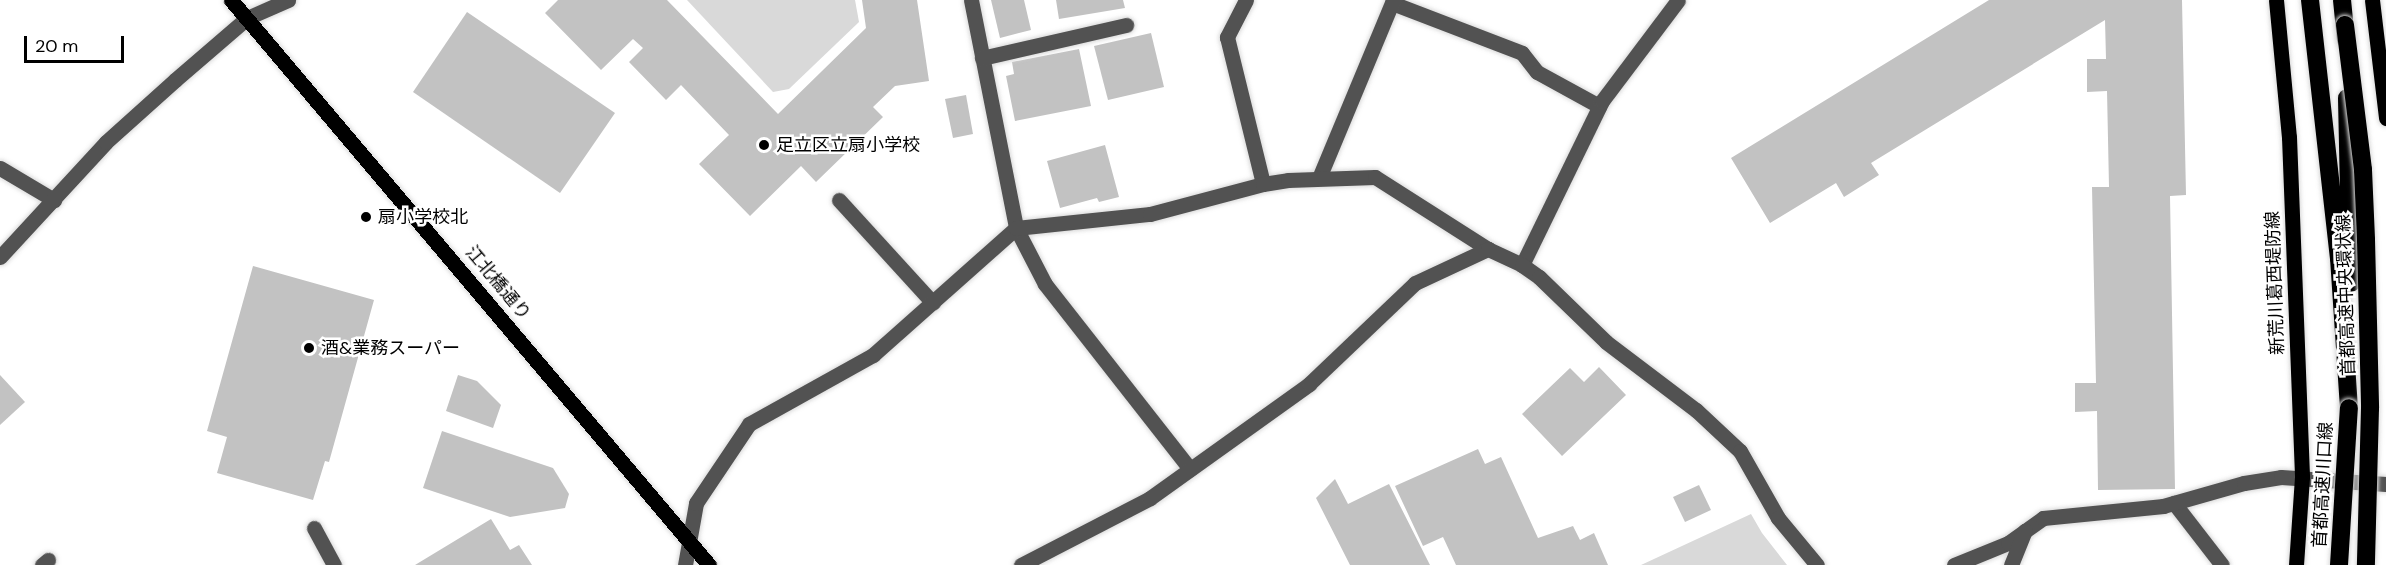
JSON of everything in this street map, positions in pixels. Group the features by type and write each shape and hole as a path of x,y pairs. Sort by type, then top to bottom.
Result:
{"highway":[{"path":"2310,0 2339,258 2349,408"},
{"name":"首都高速中央環状線","path":"2342,0 2362,170 2366,240 2370,408 2366,565"},
{"name":"首都高速中央環状線","path":"2345,25 2352,245 2349,408"},
{"name":"首都高速川口線","path":"2339,565 2349,408"}],"main road":[{"name":"江北橋通り","path":"231,0 710,565"},
{"name":"新荒川葛西堤防線","path":"2276,0 2289,137 2302,477 2296,565"},
{"path":"2372,0 2386,118"}],"street":[{"path":"0,257 106,142 248,18 288,0"},
{"path":"971,0 1016,228 1045,284 1190,469"},
{"path":"1246,0 1227,37 1263,184"},
{"path":"1522,265 1599,106 1678,0"},
{"path":"1319,178 1392,1 1522,52 1537,72 1599,106"},
{"path":"982,58 1126,25"},
{"path":"0,168 54,200"},
{"path":"685,565 696,503 749,424 873,355 1016,228 1150,214 1263,184 1319,178 1375,177 1488,249 1522,265 1606,342 1696,410 1740,451 1778,518 1817,565"},
{"path":"839,200 933,303"},
{"path":"1021,565 1150,498 1309,384 1415,284 1488,249"},
{"path":"1954,565 2008,543 2043,518 2174,503 2244,483 2302,477 2386,484"},
{"path":"2174,503 2222,565"},
{"path":"314,528 334,565"},
{"path":"2011,565 2025,531"}],"shaded area":[{"path":"687,0 855,0 859,22 789,89 773,92"},
{"path":"1751,514 1762,533 1787,565 1641,565"}],"building":[{"path":"558,0 667,0 778,114 866,28 862,0 917,0 929,81 895,86 873,107 883,117 816,182 801,166 750,216 699,164 729,135 681,85 666,100 629,62 643,48 633,39 601,70 545,13"},
{"path":"991,0 1024,0 1031,30 1000,38"},
{"path":"1056,0 1123,0 1125,8 1059,19"},
{"path":"1989,0 2182,0 2186,195 2170,196 2175,489 2098,490 2097,411 2075,412 2075,383 2096,383 2092,187 2109,187 2107,91 2087,92 2087,59 2106,59 2105,20 1871,163 1879,175 1844,197 1836,183 1770,223 1731,158"},
{"path":"467,12 615,113 560,193 413,92"},
{"path":"1151,33 1164,87 1108,100 1094,46"},
{"path":"1079,49 1091,106 1015,121 1006,76 1014,74 1012,62"},
{"path":"966,95 973,134 953,138 945,99"},
{"path":"1105,145 1119,197 1099,202 1097,198 1060,208 1047,161"},
{"path":"253,266 374,300 329,462 325,461 313,500 217,473 227,437 207,431"},
{"path":"1599,367 1626,395 1562,456 1522,414 1570,368 1584,382"},
{"path":"0,375 25,402 0,425"},
{"path":"458,375 477,381 501,405 493,428 446,411"},
{"path":"442,431 553,468 569,494 565,508 510,517 423,488"},
{"path":"1478,449 1485,464 1501,457 1538,538 1573,526 1580,540 1594,533 1608,565 1456,565 1443,537 1423,546 1395,486"},
{"path":"1335,479 1348,504 1389,484 1430,565 1350,565 1316,498"},
{"path":"1699,485 1711,510 1685,522 1673,497"},
{"path":"491,519 510,550 519,545 532,565 415,565"}],"place":[{"name":"足立区立扇小学校","path":"764,145"},
{"name":"扇小学校北","path":"366,217"},
{"name":"酒&業務スーパー","path":"309,348"}]}
